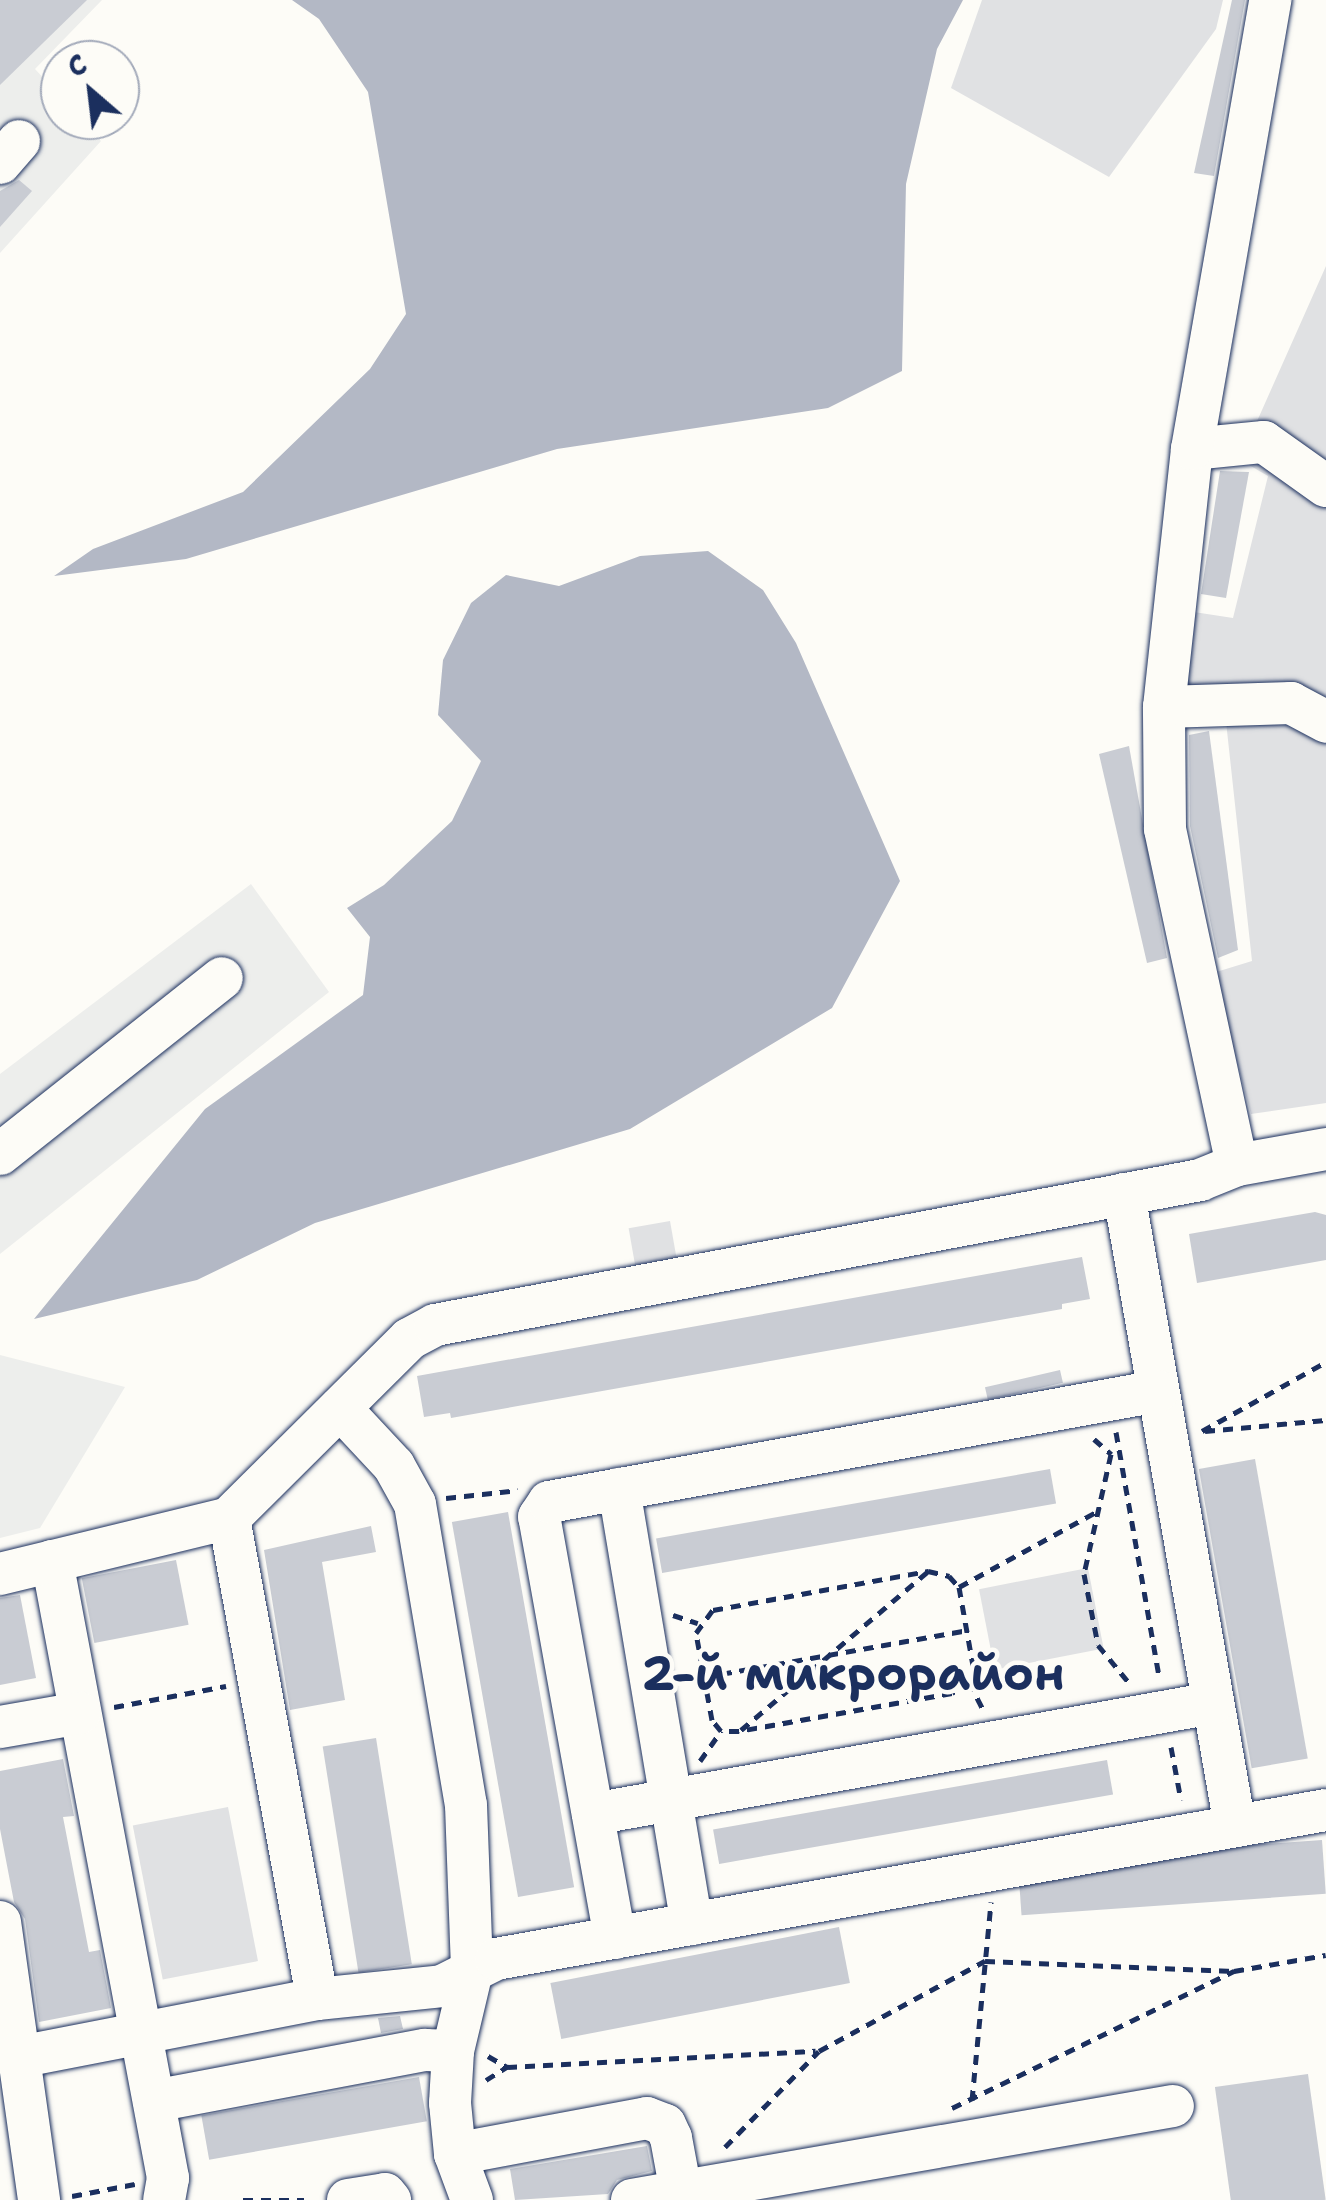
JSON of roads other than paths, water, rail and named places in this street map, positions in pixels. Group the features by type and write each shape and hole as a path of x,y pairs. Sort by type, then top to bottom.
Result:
{"lane":[{"path":"1237,1165 1165,829 1164,707 1192,450 1270,0"},
{"path":"1192,450 1264,442 1326,486"},
{"path":"1164,707 1291,703 1326,722"},
{"path":"0,1154 222,978"},
{"path":"0,1574 229,1518 409,1339 435,1325 1200,1180 1237,1165 1326,1150"},
{"path":"1124,1194 1235,1826"},
{"path":"616,1938 538,1517 549,1502 1158,1390"},
{"path":"340,1408 394,1466 414,1504 466,1805 472,1971 452,2050 450,2103 455,2154 472,2200"},
{"path":"619,1489 692,1924"},
{"path":"229,1518 259,1680 309,2001 314,2071"},
{"path":"52,1561 154,2101 166,2189"},
{"path":"593,1814 1213,1703"},
{"path":"0,1727 80,1713"},
{"path":"24,2056 309,2001 442,1986 496,1959 1326,1810"},
{"path":"0,1922 53,2198"},
{"path":"154,2101 452,2050"},
{"path":"632,2200 952,2128 1173,2106"},
{"path":"455,2154 646,2118 664,2124 671,2138 681,2192"},
{"path":"348,2200 385,2194 390,2200"}],"district":[{"name":"2-й микрорайон","path":"853,1674"}]}
